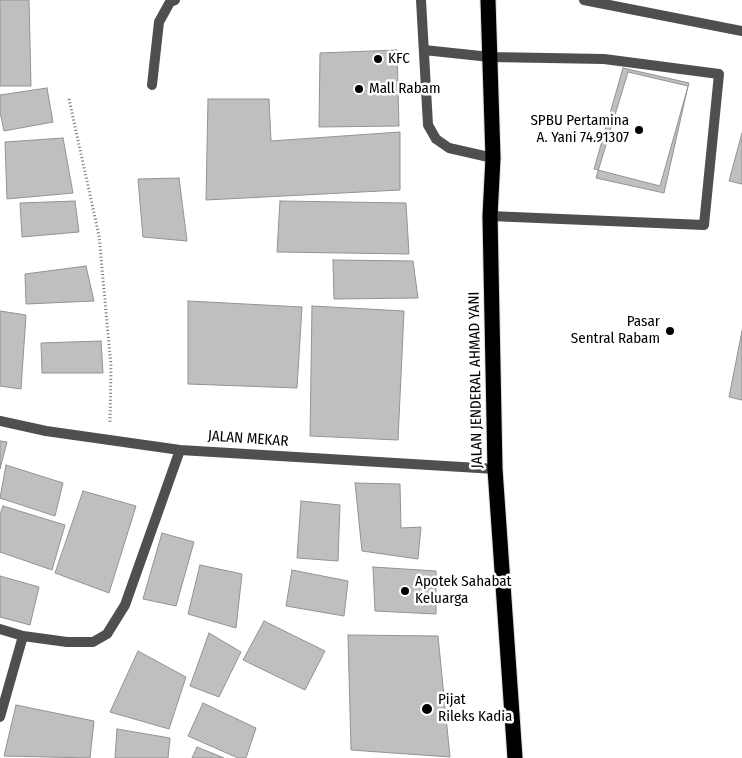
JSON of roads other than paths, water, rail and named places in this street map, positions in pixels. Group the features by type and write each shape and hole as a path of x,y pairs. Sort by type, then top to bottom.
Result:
{"highway":[{"name":"JALAN JENDERAL AHMAD YANI","path":"488,0 493,158 490,216 495,469 515,758"}],"street":[{"path":"152,85 159,22 170,2 175,0"},
{"path":"422,0 428,125 436,139 449,148 493,158"},
{"path":"584,0 742,31"},
{"path":"424,50 490,57 604,59 719,74 704,224 490,216"},
{"name":"JALAN MEKAR","path":"0,421 110,441 180,450 495,469"},
{"path":"0,629 23,636 67,642 93,642 107,634 125,604 180,450"},
{"path":"0,717 23,636"}],"place":[{"name":"KFC","path":"378,59"},
{"name":"Mall Rabam","path":"359,89"},
{"name":"SPBU Pertamina A. Yani 74.91307","path":"639,130"},
{"name":"Pasar Sentral Rabam","path":"670,331"},
{"name":"Apotek Sahabat Keluarga","path":"405,591"},
{"name":"Pijat Rileks Kadia","path":"427,709"}]}
